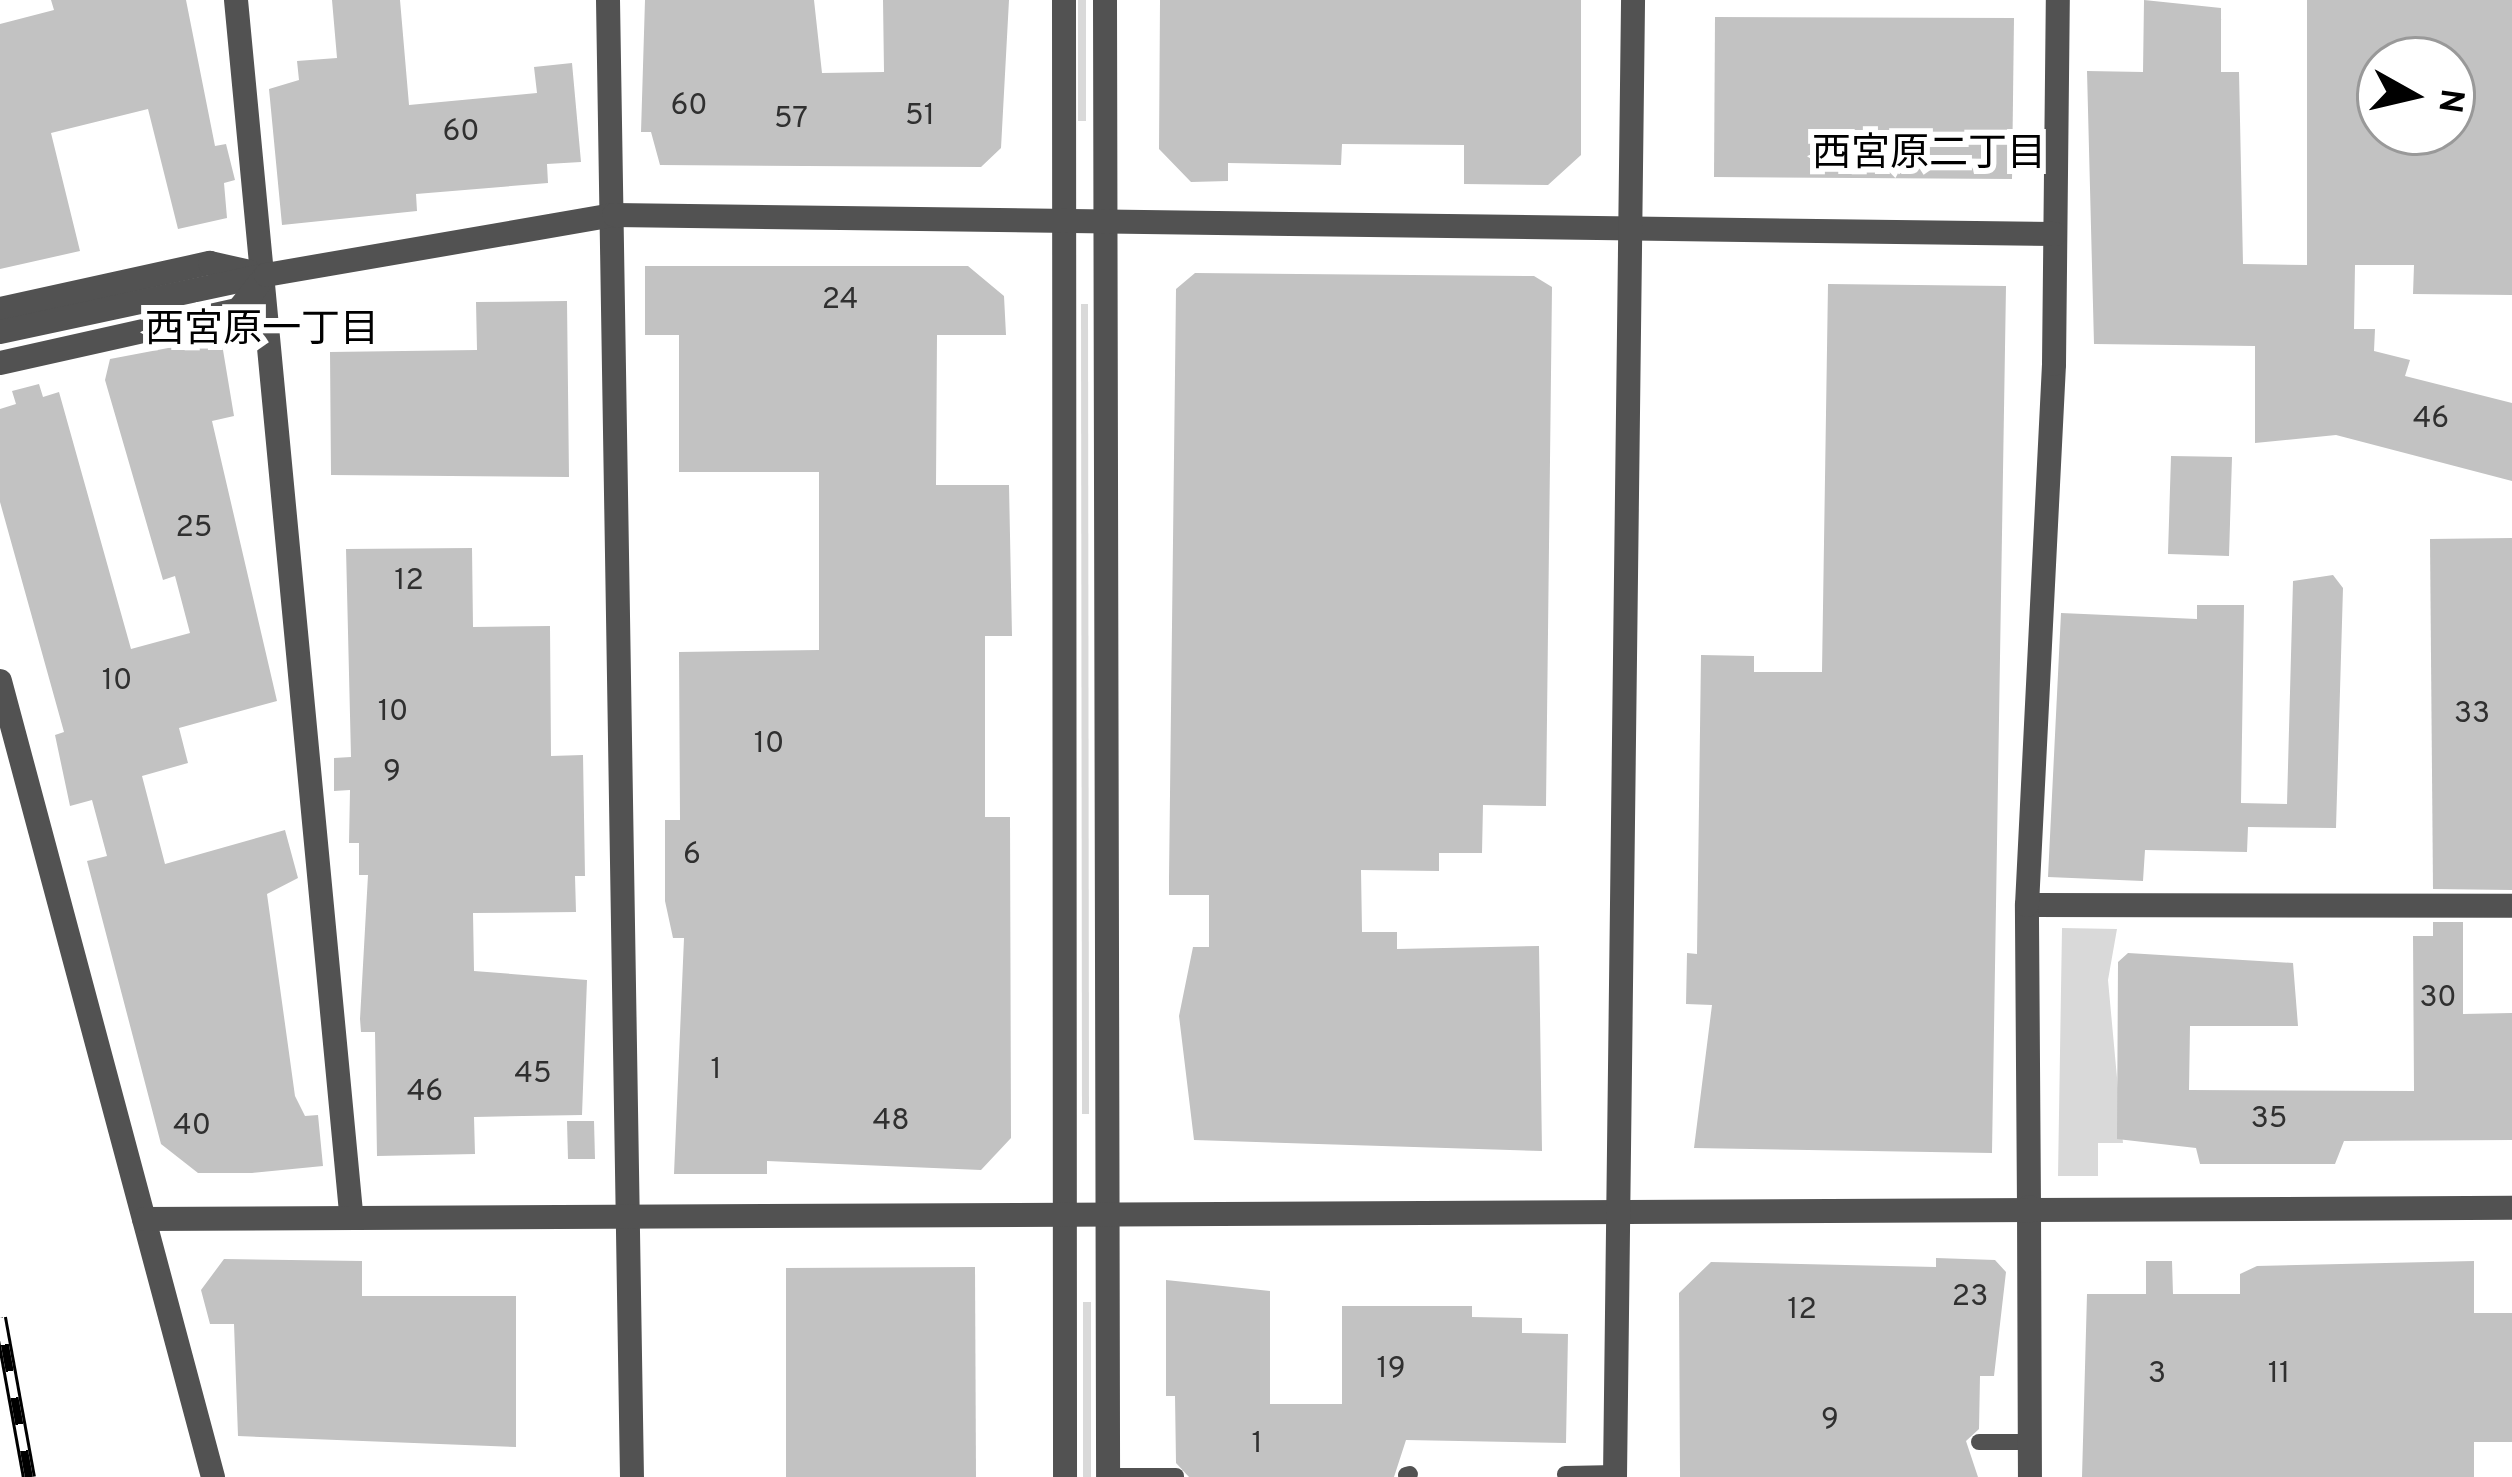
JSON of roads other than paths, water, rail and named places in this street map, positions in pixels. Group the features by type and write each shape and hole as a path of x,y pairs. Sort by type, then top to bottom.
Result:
{"street":[{"path":"236,0 266,275 351,1213"},
{"path":"608,0 632,1477"},
{"path":"1064,0 1065,1477"},
{"path":"1105,0 1108,1477"},
{"path":"1616,1475 1633,0"},
{"path":"2030,1477 2026,905 2055,234 2058,0"},
{"path":"0,332 266,275 614,215 2055,234"},
{"path":"0,309 210,263 266,275"},
{"path":"0,363 238,310 266,275"},
{"path":"0,681 213,1477"},
{"path":"2026,905 2512,906"},
{"path":"144,1219 351,1213 2512,1208"}],"lane":[{"path":"1979,1442 2030,1442"},
{"path":"1564,1474 1616,1475"},
{"path":"1108,1477 1176,1476"}],"railway":[{"path":"0,1318 29,1477"}],"district":[{"name":"西宮原二丁目","path":"1929,156"},
{"name":"西宮原一丁目","path":"262,332"}]}
